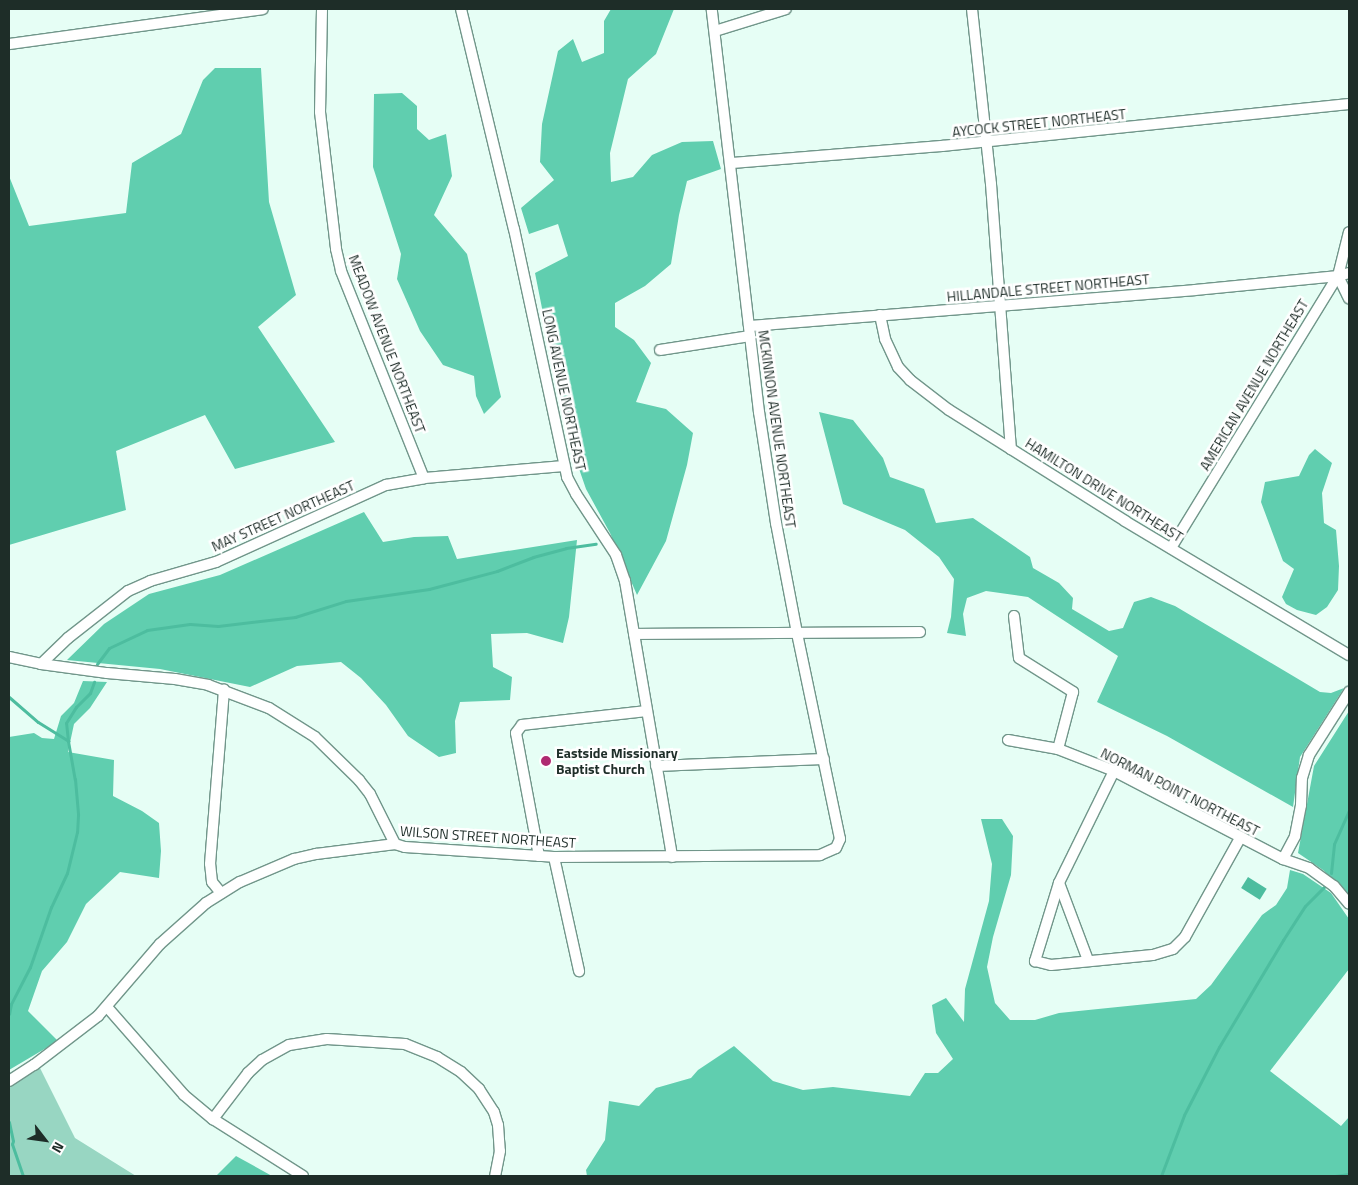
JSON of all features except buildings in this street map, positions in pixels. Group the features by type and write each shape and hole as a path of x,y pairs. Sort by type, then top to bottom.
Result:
{"street":[{"path":"9,44 263,9"},
{"name":"MEADOW AVENUE NORTHEAST","path":"322,9 320,112 334,234 341,271 424,478"},
{"name":"LONG AVENUE NORTHEAST","path":"461,9 514,229 564,466 576,494 616,555 625,581 672,857"},
{"name":"MCKINNON AVENUE NORTHEAST","path":"712,9 749,331 776,523 840,838 836,848"},
{"path":"715,31 786,9"},
{"path":"972,9 986,142 1011,448"},
{"name":"AYCOCK STREET NORTHEAST","path":"731,163 986,142 1349,104"},
{"name":"AMERICAN AVENUE NORTHEAST","path":"1171,548 1338,276 1349,232"},
{"name":"HILLANDALE STREET NORTHEAST","path":"660,350 749,331 880,315 1338,276 1349,273"},
{"path":"1338,276 1349,299"},
{"name":"HAMILTON DRIVE NORTHEAST","path":"880,315 885,339 892,358 910,380 949,410 1171,548 1349,655"},
{"name":"MAY STREET NORTHEAST","path":"41,664 68,638 128,591 150,581 216,562 386,485 424,478 564,466"},
{"path":"1014,616 1019,658 1073,692 1058,749"},
{"path":"634,634 920,632"},
{"path":"9,657 41,664 175,679 224,690 269,708 315,737 338,757 370,794 395,844"},
{"path":"221,893 212,882 210,864 224,690"},
{"path":"1283,860 1295,836 1301,805 1302,778 1309,755 1349,692"},
{"path":"539,856 516,733 522,725 646,711"},
{"name":"NORMAN POINT NORTHEAST","path":"1008,740 1058,749 1114,771 1283,860 1310,868 1334,886 1349,904"},
{"path":"656,766 824,759"},
{"path":"1114,771 1059,884 1035,961 1051,965 1154,955 1173,949 1185,937 1240,838"},
{"name":"WILSON STREET NORTHEAST","path":"9,1081 34,1065 107,1007 160,944 199,909 240,882 294,860 316,854 395,844 406,847 554,857 820,855 836,848"},
{"path":"554,857 579,971"},
{"path":"1059,884 1088,960"},
{"path":"107,1007 143,1051 184,1095 213,1119 303,1176"},
{"path":"213,1119 248,1073 262,1060 289,1045 327,1039 404,1044 437,1057 461,1072 479,1089 488,1102 498,1125 500,1151 495,1176"}],"shaded area":[{"path":"611,9 674,9 656,54 628,79 610,153 611,182 633,177 652,155 682,142 713,141 721,169 687,181 671,264 645,286 615,303 615,327 634,340 651,363 636,402 666,409 693,433 687,465 666,541 637,595 610,533 586,489 567,434 535,273 568,256 558,224 529,234 521,208 554,180 540,162 542,124 558,51 573,39 582,62 604,53 604,21"},
{"path":"215,68 261,68 269,202 296,295 258,327 335,442 235,469 205,415 116,451 126,510 9,545 9,176 29,226 126,213 132,163 181,134 203,80"},
{"path":"402,93 417,106 417,129 429,140 446,134 452,176 434,215 467,254 501,397 484,414 476,396 474,376 443,365 420,331 397,279 401,254 373,167 374,94"},
{"path":"819,412 853,420 883,458 890,477 924,489 936,523 973,518 1030,557 1033,568 1059,583 1073,598 1072,609 1109,631 1123,628 1134,602 1151,597 1175,606 1320,692 1331,693 1344,688 1300,757 1293,807 1167,736 1097,702 1118,656 1028,597 986,591 967,598 963,614 966,636 947,633 951,617 954,579 939,557 905,530 843,504"},
{"path":"1315,449 1332,463 1322,493 1324,523 1336,530 1339,566 1338,590 1327,607 1316,615 1297,610 1286,604 1282,597 1294,569 1283,561 1261,502 1265,482 1299,476 1309,455"},
{"path":"364,512 383,542 414,537 448,536 457,559 577,540 569,617 563,643 527,633 491,634 493,667 512,677 510,700 460,702 455,721 456,753 439,757 408,736 386,705 361,678 341,662 297,666 250,687 160,669 67,660 104,624 149,594 220,575"},
{"path":"83,681 107,682 90,708 74,724 68,752 114,760 113,796 142,811 159,823 161,851 159,878 120,872 86,904 67,942 42,971 28,1011 58,1041 9,1070 9,737 34,733 42,738 54,739 61,716 74,703"},
{"path":"1349,711 1349,895 1323,870 1298,853 1314,766"},
{"path":"981,819 1002,819 1013,836 1011,875 993,937 987,967 995,1003 1010,1020 1035,1020 1059,1013 1196,999 1211,985 1262,915 1276,905 1287,888 1290,870 1303,874 1331,893 1349,919 1349,969 1270,1071 1341,1126 1349,1117 1349,1176 587,1176 586,1170 605,1140 609,1101 639,1106 656,1088 691,1078 698,1070 734,1046 773,1081 803,1090 833,1087 910,1096 925,1073 938,1073 953,1059 936,1033 932,1005 946,998 964,1022 965,989 989,901 992,864"},
{"path":"1248,877 1267,889 1260,900 1241,888"},
{"path":"40,1068 75,1138 136,1176 9,1176 9,1085"},
{"path":"236,1156 272,1176 216,1176"}],"waterway":[{"path":"97,664 109,648 147,630 190,624 218,626 295,617 346,601 429,589 497,571 533,557 566,548 596,544"},
{"path":"68,741 66,723 76,707 90,693 94,682"},
{"path":"9,697 38,722 68,741 75,779 78,815 77,832 67,873 51,907 30,967 11,1004 9,1014"},
{"path":"1331,873 1334,844 1349,811"},
{"path":"1161,1176 1184,1115 1219,1047 1305,906 1324,887"},
{"path":"9,1122 12,1144 23,1176"},
{"path":"1335,1176 1349,1174"}],"place":[{"name":"Eastside Missionary Baptist Church","path":"546,761"}]}
